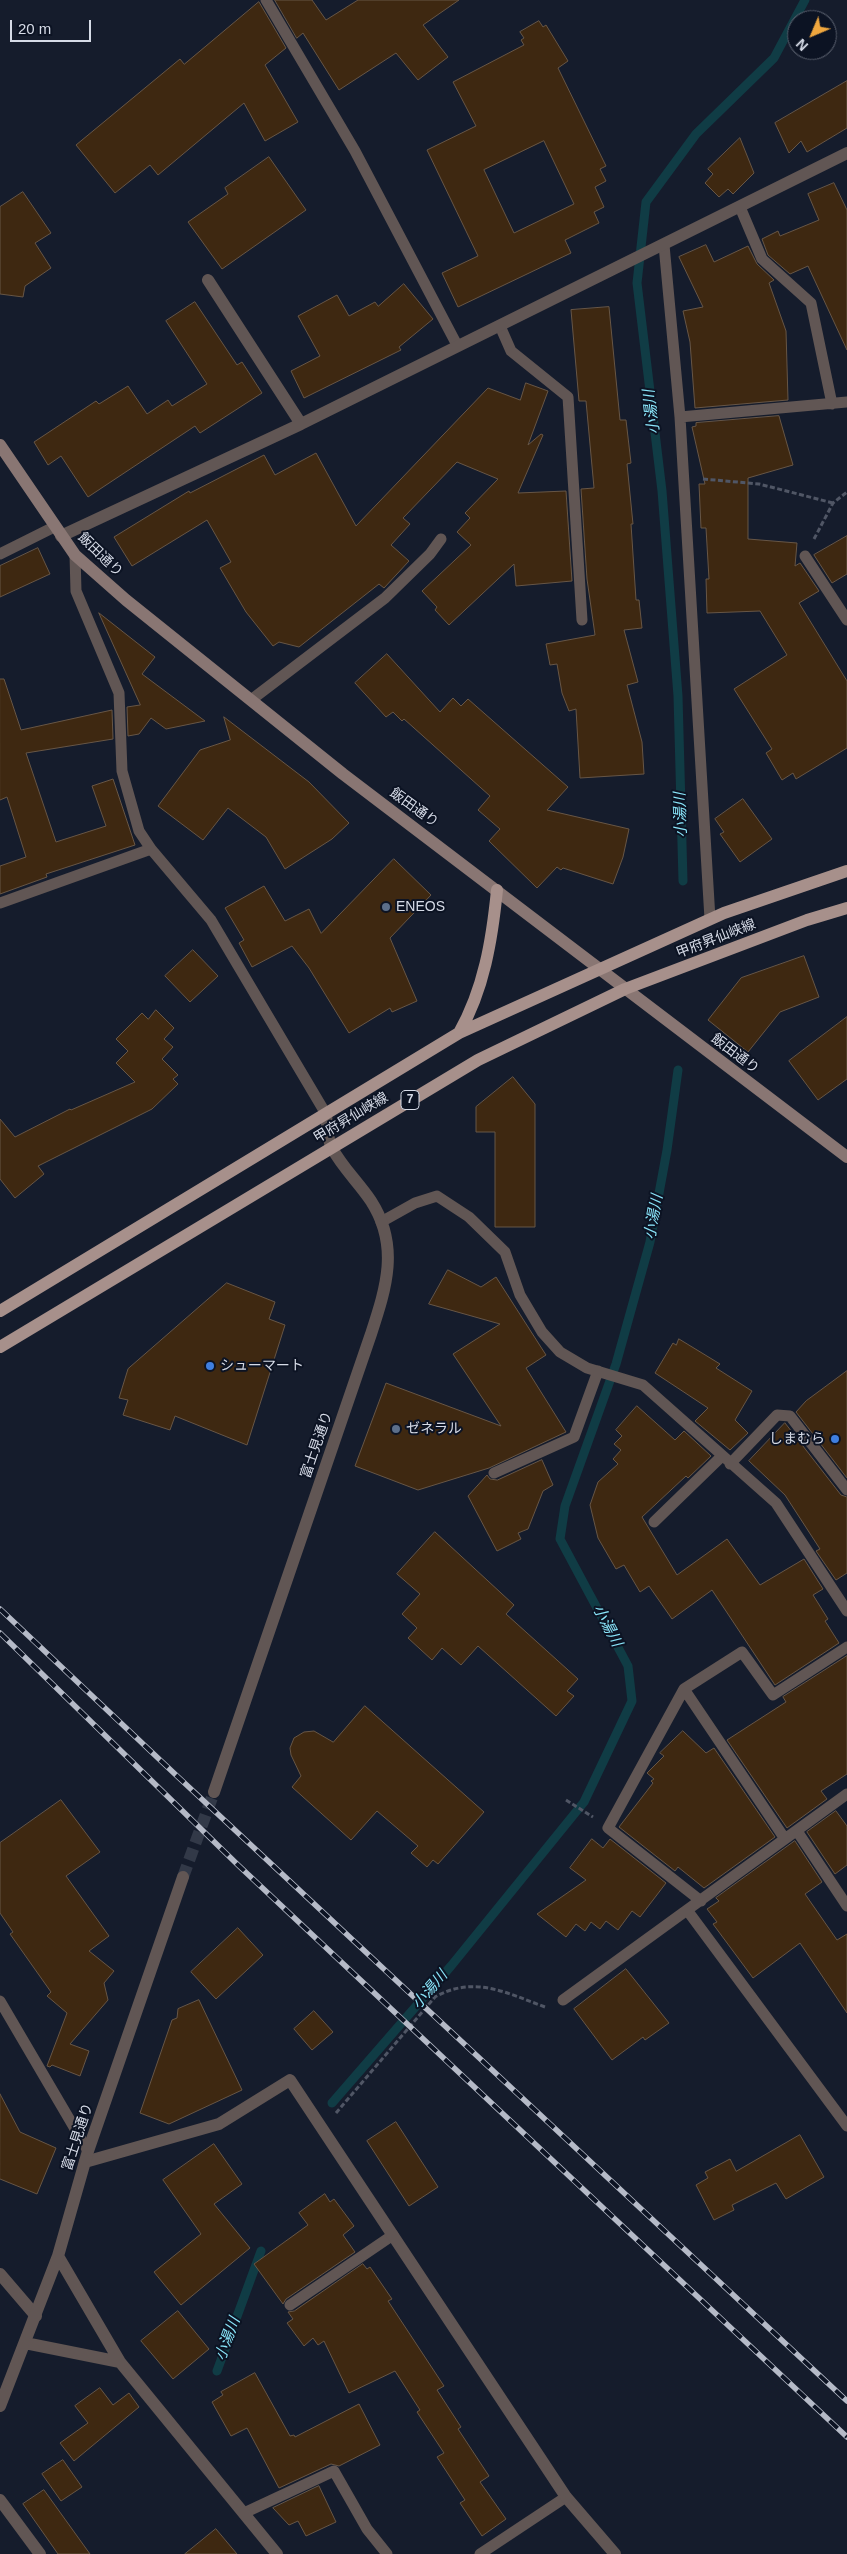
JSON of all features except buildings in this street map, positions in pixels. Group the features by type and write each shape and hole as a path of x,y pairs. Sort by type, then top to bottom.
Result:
{"main road":[{"name":"飯田通り","path":"0,445 75,555 126,600 343,774 847,1157"},
{"name":"甲府昇仙峡線","path":"0,1311 459,1034 599,968 710,919 847,871"},
{"path":"459,1034 474,1007 483,977 494,924 497,890"},
{"name":"甲府昇仙峡線","path":"0,1347 478,1060 625,989 847,908"}],"street":[{"path":"58,532 301,424 847,153"},
{"path":"208,280 301,424"},
{"name":"富士見通り","path":"214,1792 382,1299 388,1272 389,1252 381,1222 372,1202 331,1147 326,1114"},
{"name":"富士見通り","path":"0,2406 58,2256 86,2156 183,1877"},
{"path":"86,2156 219,2124 290,2080 566,2497 615,2554"},
{"path":"58,2256 120,2362 277,2554"},
{"path":"0,2274 36,2316"},
{"path":"25,2343 120,2362"},
{"path":"0,2500 40,2554"}],"lane":[{"path":"266,0 356,151 457,346"},
{"path":"740,207 762,259 811,303 832,404"},
{"path":"661,246 680,417 710,919"},
{"path":"500,326 511,351 568,397 582,620"},
{"path":"680,417 847,402"},
{"path":"0,554 58,532"},
{"path":"251,700 385,598 430,554 441,539"},
{"path":"75,555 76,591 120,693 122,771 139,831 151,849 211,920 326,1114"},
{"path":"805,556 847,620"},
{"path":"0,904 151,849"},
{"path":"381,1222 415,1203 436,1196 461,1212 505,1252 520,1295 542,1332 560,1352 587,1368 643,1385 776,1503 847,1611"},
{"path":"494,1473 574,1437 599,1372"},
{"path":"654,1522 777,1415 790,1416 847,1490"},
{"path":"701,1901 608,1828 684,1689 742,1652 773,1695 847,1647"},
{"path":"684,1689 785,1840"},
{"path":"563,2000 847,1794"},
{"path":"797,1831 847,1906"},
{"path":"687,1910 847,2126"},
{"path":"0,2001 86,2156"},
{"path":"290,2305 393,2235"},
{"path":"244,2513 334,2471 367,2528 387,2554"},
{"path":"480,2554 566,2497"}],"path":[{"path":"683,477 758,484 833,504"},
{"path":"805,556 833,504 847,492"},
{"path":"566,1800 594,1818"},
{"path":"324,2130 435,1997 447,1990 458,1987 490,1986 550,2008 563,2000"}],"waterway":[{"name":"小湯川","path":"683,881 678,696 662,491 637,283 646,202 696,134 774,58 805,0"},
{"name":"小湯川","path":"332,2103 451,1966 584,1802 632,1701 628,1666 560,1539 565,1506 616,1364 650,1242 667,1150 678,1070"},
{"name":"小湯川","path":"217,2371 261,2251"}],"tunnel":[{"path":"183,1877 214,1792"}],"railway":[{"path":"0,1609 847,2401"},
{"path":"0,1633 238,1865 847,2437"}],"place":[{"name":"ENEOS","path":"386,907"},
{"name":"シューマート","path":"210,1366"},
{"name":"ゼネラル","path":"396,1429"},
{"name":"しまむら","path":"835,1439"}]}
